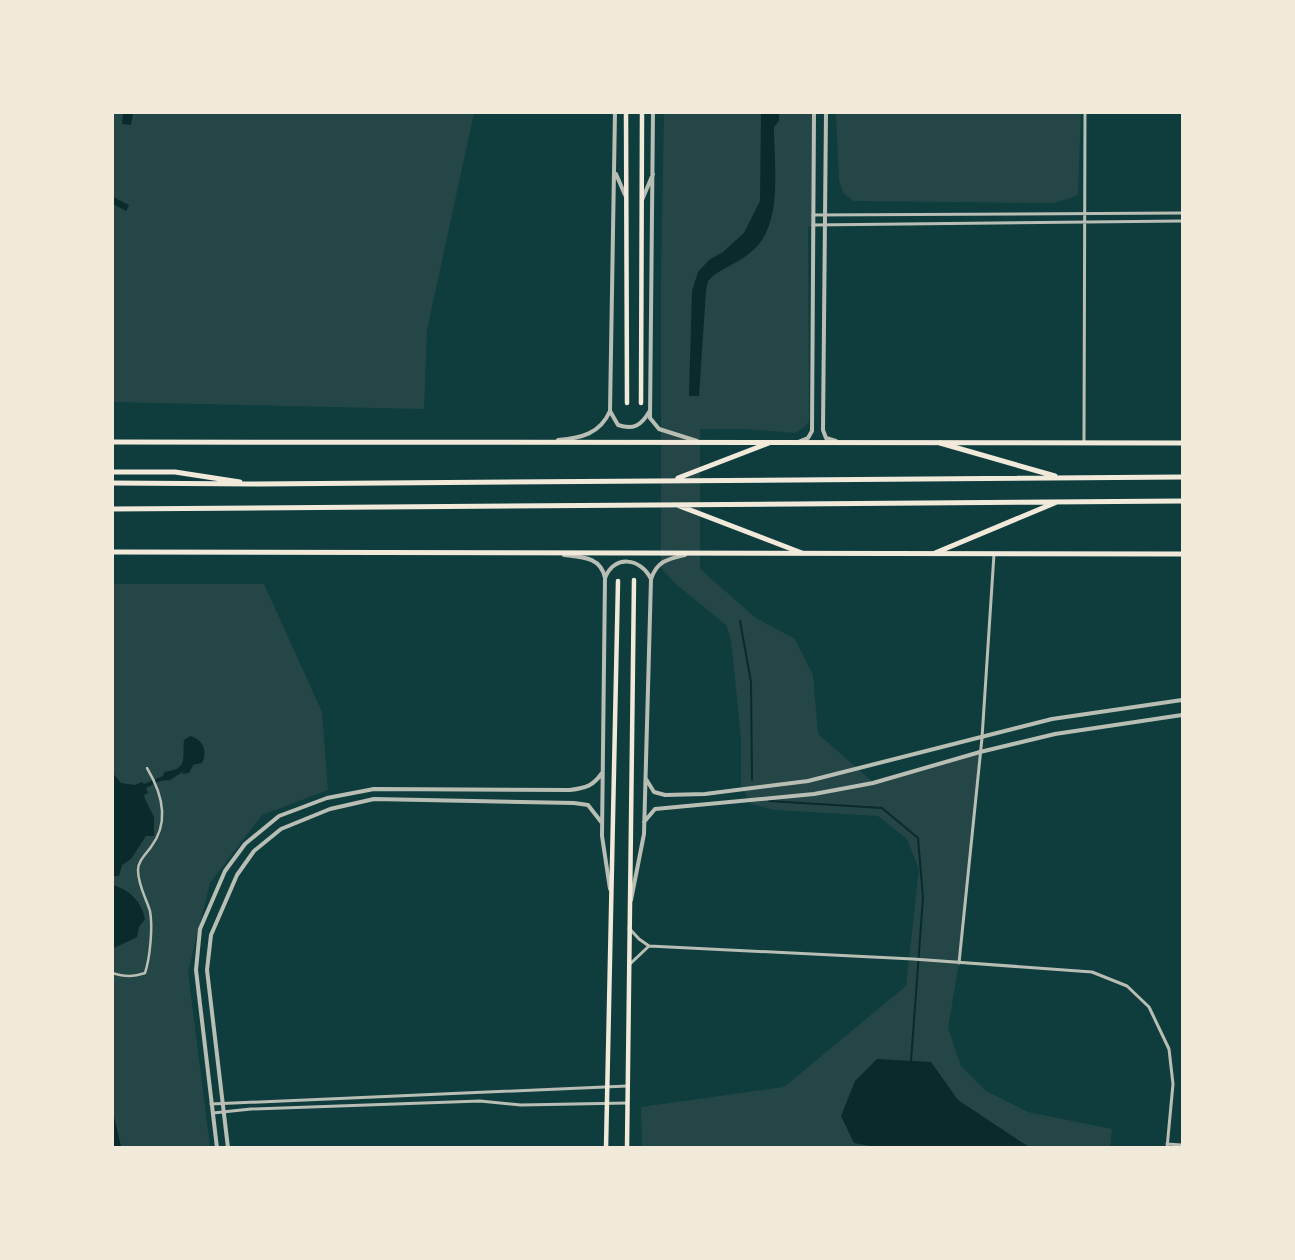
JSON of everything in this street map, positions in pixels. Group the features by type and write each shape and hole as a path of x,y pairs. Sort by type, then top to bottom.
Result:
{"main road":[{"path":"626,112 626,403"},
{"path":"641,403 642,112"},
{"path":"112,442 1182,443"},
{"path":"673,480 769,443"},
{"path":"940,443 1060,477"},
{"path":"112,472 176,472 258,484"},
{"path":"112,483 258,484 1182,477"},
{"path":"935,553 1062,500"},
{"path":"112,509 1062,500 1182,501"},
{"path":"674,504 802,553"},
{"path":"112,552 1182,554"},
{"path":"626,1148 634,580"},
{"path":"606,1148 618,581"}],"street":[{"path":"615,112 610,411 618,425 626,428 635,427 644,422 650,411"},
{"path":"653,112 654,172 650,418 659,429 706,443"},
{"path":"795,443 808,438 812,431 814,112"},
{"path":"826,112 824,435 826,438 840,443"},
{"path":"1084,443 1085,112"},
{"path":"615,172 626,197"},
{"path":"642,200 654,172"},
{"path":"813,215 1182,213"},
{"path":"812,224 1182,222"},
{"path":"538,443 580,438 597,430 610,411"},
{"path":"550,553 590,559 598,564 604,578 602,823 612,904"},
{"path":"630,907 644,822 650,579 661,561 692,553"},
{"path":"959,963 982,738 994,554"},
{"path":"604,578 608,570 617,563 628,561 636,562 646,569 650,579"},
{"path":"646,779 654,792 665,795 705,794 808,782 1052,719 1182,700"},
{"path":"644,822 655,809 814,794 873,782 980,752 1055,734 1182,715"},
{"path":"112,973 125,977 136,976 145,973 148,962 150,911 138,870 139,863 158,837 163,811 158,787 147,768"},
{"path":"217,1148 196,970 200,929 225,870 244,844 279,816 327,798 374,789 570,790 585,788 594,784 602,773"},
{"path":"228,1148 207,970 211,935 237,875 254,851 281,828 330,809 374,799 574,803 588,805 602,823"},
{"path":"629,928 649,946 912,959 1092,972 1127,986 1150,1007 1169,1049 1173,1084 1167,1146 1182,1145"},
{"path":"630,965 649,946"},
{"path":"211,1104 627,1086"},
{"path":"212,1113 480,1101 521,1105 627,1103"}],"shaded area":[{"path":"113,113 474,113 427,330 424,409 113,402"},
{"path":"123,113 133,113 131,125 122,124"},
{"path":"664,113 814,113 812,225 808,227 809,420 806,426 795,433 746,429 700,429 700,569 756,618 795,639 813,675 818,734 873,782 980,752 959,963 948,1028 961,1066 986,1091 1028,1112 1112,1129 1110,1147 642,1147 641,1107 784,1087 906,986 919,869 907,839 878,816 775,810 751,804 741,786 741,739 731,640 726,625 676,584 661,568 661,280"},
{"path":"761,113 779,113 779,121 774,127 775,188 771,219 766,232 755,249 714,275 708,281 699,396 689,396 692,291 698,272 709,260 723,252 744,233 760,201"},
{"path":"836,113 1081,113 1078,193 1076,196 1054,203 854,201 844,194 839,181"},
{"path":"113,197 129,205 126,211 113,204"},
{"path":"113,584 264,584 322,712 328,790 262,815 210,883 188,972 210,1147 121,1147 113,1113"},
{"path":"190,736 198,740 203,746 204,759 202,763 193,765 189,773 182,774 184,771 170,780 160,781 146,788 148,793 144,795 145,799 154,817 154,836 146,836 131,859 122,865 119,876 113,876 112,772 121,783 135,785 142,782 144,784 163,776 164,772 172,771 181,766 183,762 184,740"},
{"path":"112,885 134,897 141,907 145,919 139,927 137,937 114,948"},
{"path":"877,1059 931,1062 958,1100 1029,1147 881,1148 854,1143 841,1116 855,1081"},
{"path":"113,1112 121,1147 113,1147"}],"waterway":[{"path":"740,621 751,682 752,780"},
{"path":"769,801 882,808 918,838 923,898 911,1061"}]}
